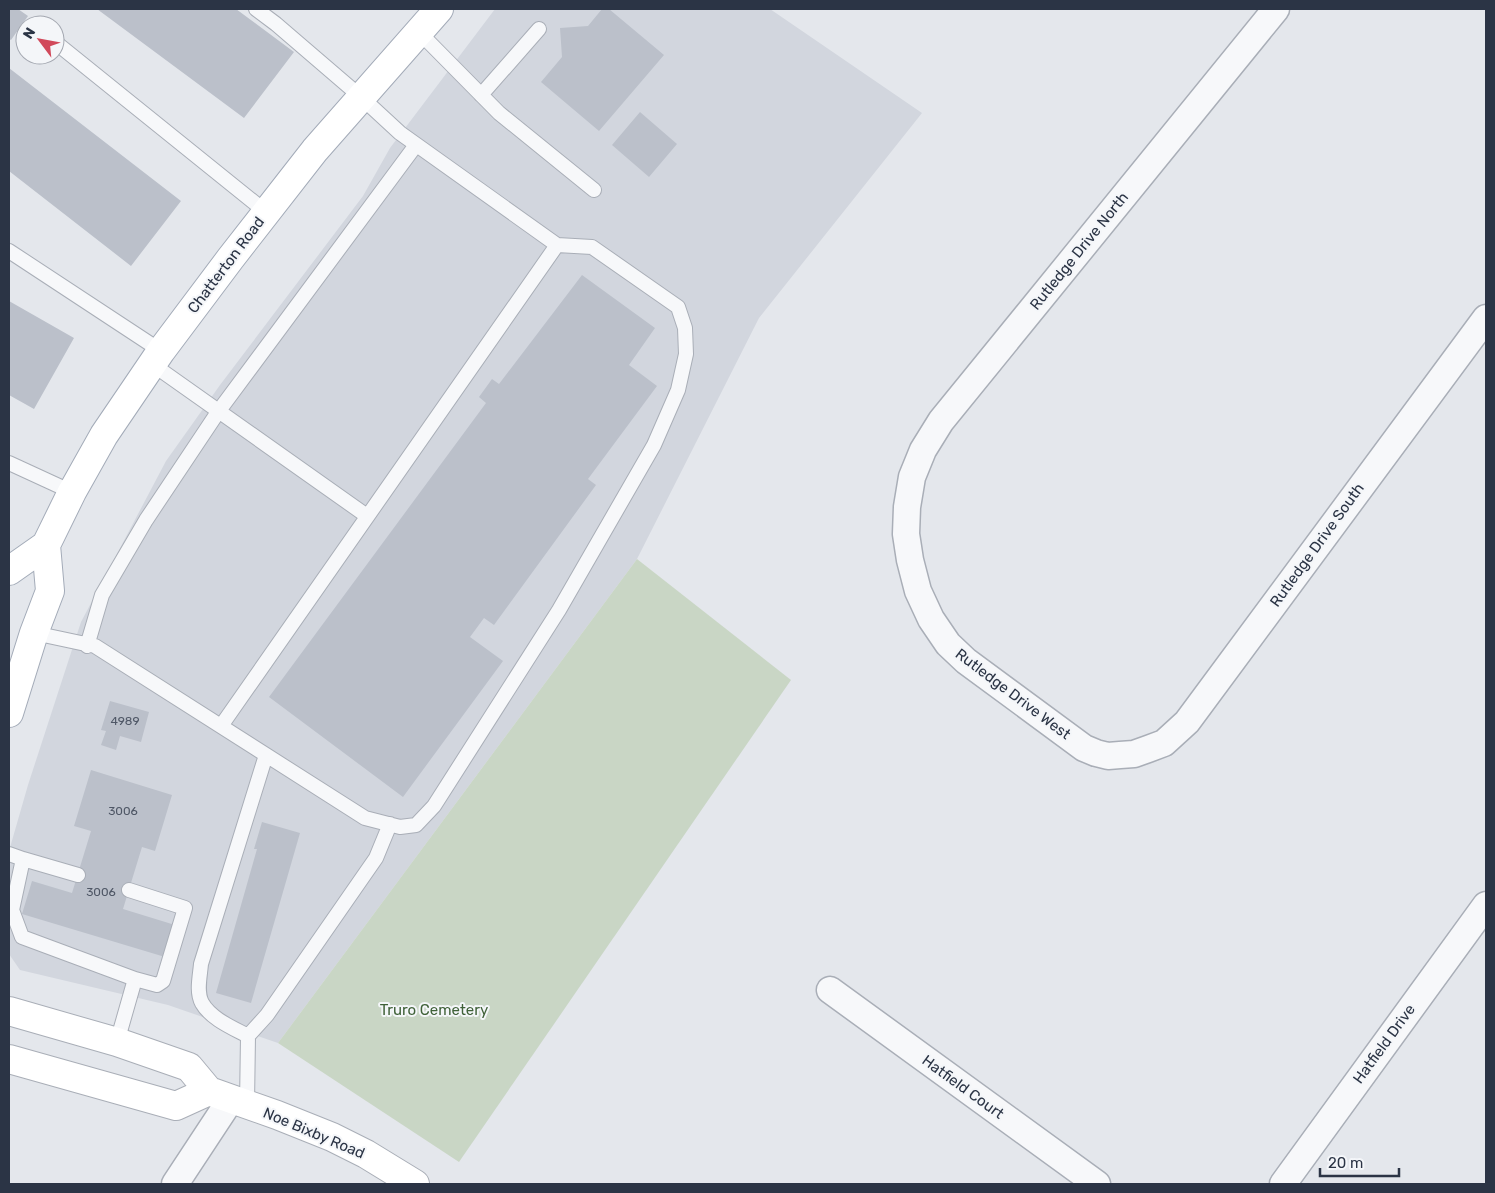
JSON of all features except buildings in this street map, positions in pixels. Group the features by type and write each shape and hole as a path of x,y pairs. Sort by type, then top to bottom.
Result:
{"main road":[{"name":"Chatterton Road","path":"9,571 46,545 72,492 104,435 156,358 266,212 361,96 439,9"},
{"path":"9,713 34,633 50,591 46,545"},
{"name":"Noe Bixby Road","path":"9,1011 117,1042 189,1067 229,1098 350,1146 415,1184"},
{"path":"9,1059 176,1106 229,1098"}],"street":[{"name":"Rutledge Drive North","path":"907,507 912,477 923,450 941,421 1276,9"},
{"name":"Rutledge Drive South","path":"1134,754 1164,744 1187,722 1486,318"},
{"name":"Rutledge Drive West","path":"907,507 906,534 918,591 931,620 948,644 966,661 1084,748 1108,756 1134,754"},
{"name":"Hatfield Drive","path":"1283,1184 1486,905"},
{"name":"Hatfield Court","path":"830,990 1096,1184"},
{"path":"176,1184 229,1098"}],"lane":[{"path":"34,633 87,646 96,646 365,818 400,827 416,825 434,806 559,610 654,445 678,390 686,354 685,328 678,307 592,247 557,245 400,133 361,96 256,9"},
{"path":"481,96 539,29"},
{"path":"418,32 498,114 594,190"},
{"path":"65,50 266,212"},
{"path":"87,646 102,596 146,520 218,412 416,144"},
{"path":"221,726 557,245"},
{"path":"9,251 156,358 218,412 367,516"},
{"path":"9,463 72,492"},
{"path":"248,1036 215,1016 202,1003 199,987 201,964 266,755"},
{"path":"229,1098 248,1036 267,1015 376,858 390,824"},
{"path":"9,854 78,875"},
{"path":"24,859 12,910 22,937 135,979 157,985 163,981 185,908 129,890"},
{"path":"117,1042 135,979"}],"shaded area":[{"path":"495,9 770,9 922,113 759,318 637,559 278,1043 168,1005 20,970 9,954 9,851 28,785 81,622 166,461 220,385 363,196 390,148"}],"green space":[{"name":"Truro Cemetery","path":"637,559 791,680 459,1162 278,1043"}]}
